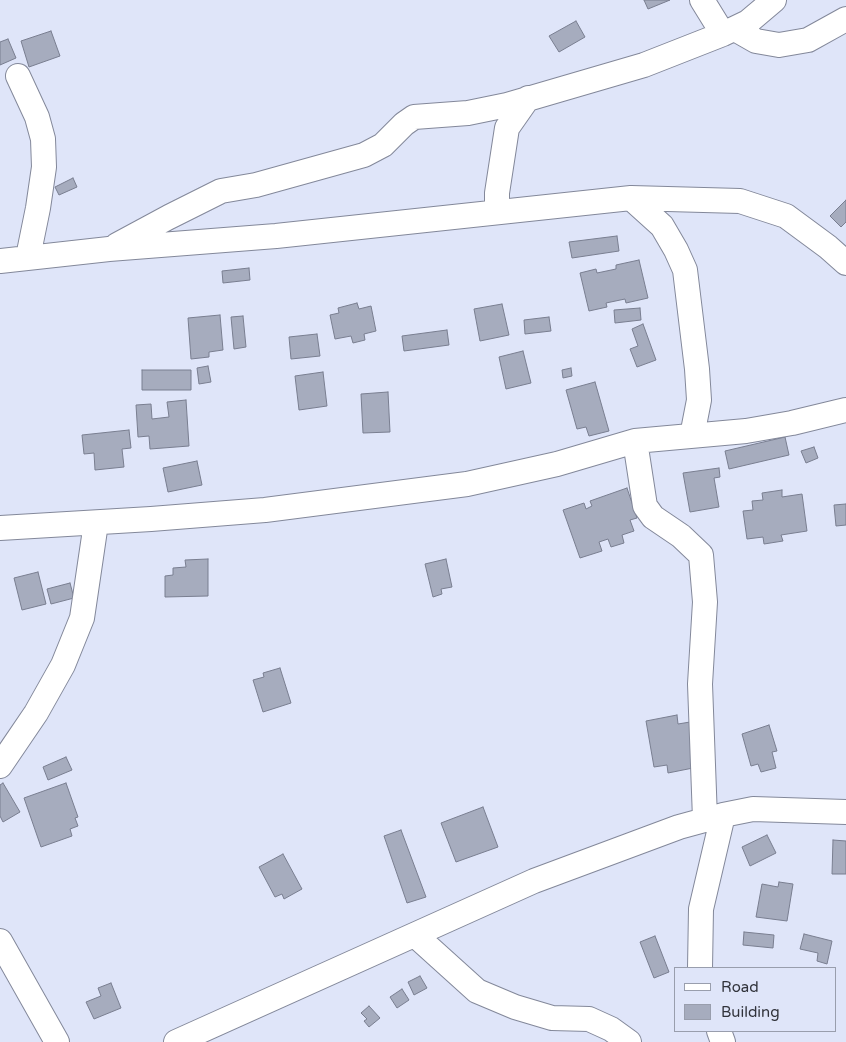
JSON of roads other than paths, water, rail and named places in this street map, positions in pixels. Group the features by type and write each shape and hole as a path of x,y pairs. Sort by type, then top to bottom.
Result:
{"street":[{"path":"702,0 729,31 756,41 779,45 808,40 846,20"},
{"path":"109,250 221,191 256,185 364,155 383,144 414,117 468,113 507,105 644,65 748,22 774,0"},
{"path":"18,76 37,117 43,139 44,167 28,257"},
{"path":"497,212 497,193 507,128 528,98"},
{"path":"0,261 276,236 631,198 740,201 786,216 846,263"},
{"path":"631,198 662,226 685,270 699,400 692,436"},
{"path":"0,528 96,523 299,507 467,484 557,464 635,441 746,431 792,423 846,410"},
{"path":"635,441 645,506 653,517 681,536 702,555 705,602 700,684 714,817 701,909 700,967"},
{"path":"0,766 36,714 63,665 82,618 96,523"},
{"path":"176,1042 534,881 679,827 753,809 846,812"},
{"path":"415,935 477,991 515,1008 552,1018 589,1019 611,1029 629,1042"},
{"path":"0,941 57,1042"}]}
